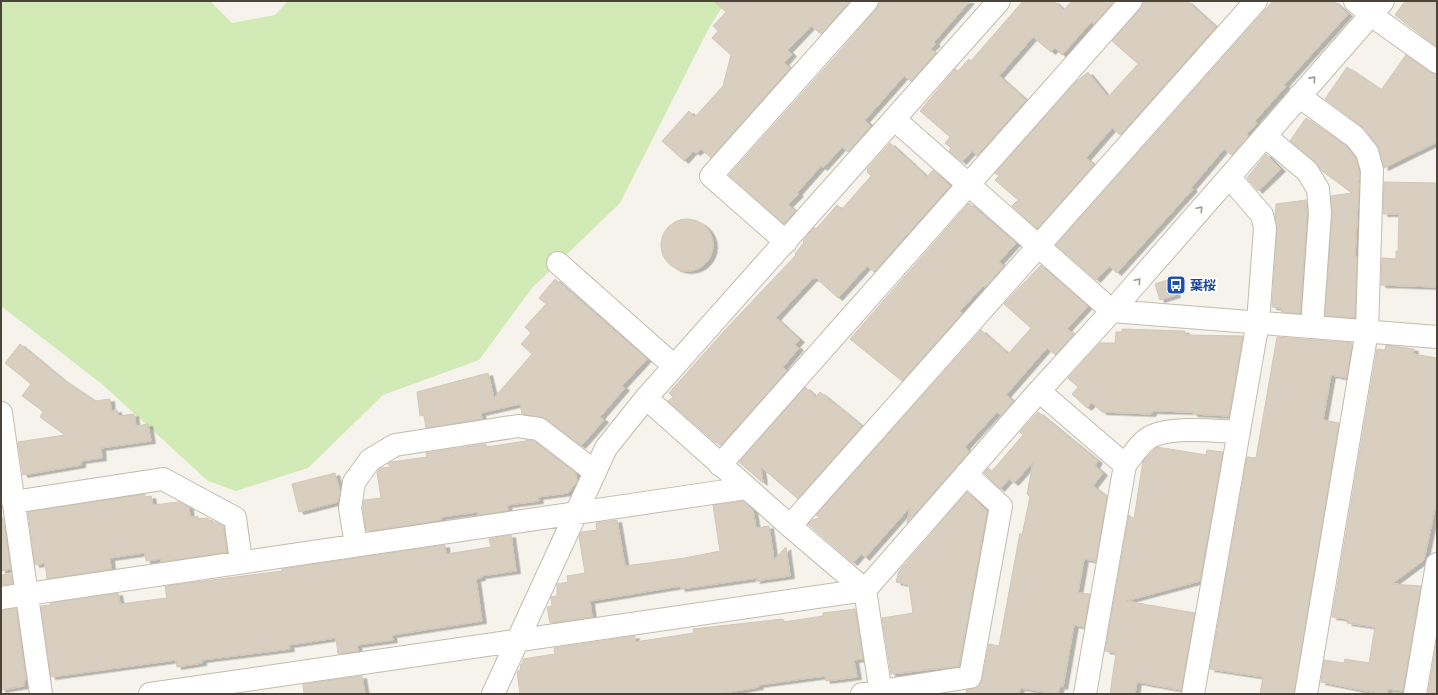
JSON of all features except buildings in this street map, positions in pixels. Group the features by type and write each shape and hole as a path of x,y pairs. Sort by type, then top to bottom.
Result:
{"street":[{"path":"786,242 711,176 867,1"},
{"path":"493,694 606,448 674,366 999,1"},
{"path":"720,464 1131,1"},
{"path":"790,526 1256,1"},
{"path":"150,694 865,590 1265,136 1299,96 1370,6 1437,62"},
{"path":"1299,96 1355,138 1367,152 1372,170 1367,331 1306,694"},
{"path":"894,119 1112,311 1437,337"},
{"path":"1265,136 1307,171 1318,189 1320,213 1312,326"},
{"path":"1193,694 1258,322 1265,228 1262,215 1229,176"},
{"path":"558,263 674,366"},
{"path":"1039,391 1125,465"},
{"path":"646,398 746,488 865,590 874,693 970,677 1001,506 966,474"},
{"path":"1,412 5,468 13,502 41,694"},
{"path":"356,545 350,508 354,482 370,460 395,445 518,426 539,429 595,472"},
{"path":"1085,694 1125,465 1140,446 1152,436 1174,431 1239,432"},
{"path":"13,502 163,479 235,518 241,561"},
{"path":"1,598 241,561 575,514 746,488"},
{"path":"1415,694 1437,564"}],"green space":[{"path":"1,1 210,1 232,23 275,15 288,1 726,1 709,28 620,203 532,288 479,360 383,395 308,468 236,491 208,481 103,385 1,306"}],"place":[{"name":"葉桜","path":"1176,285"}]}
